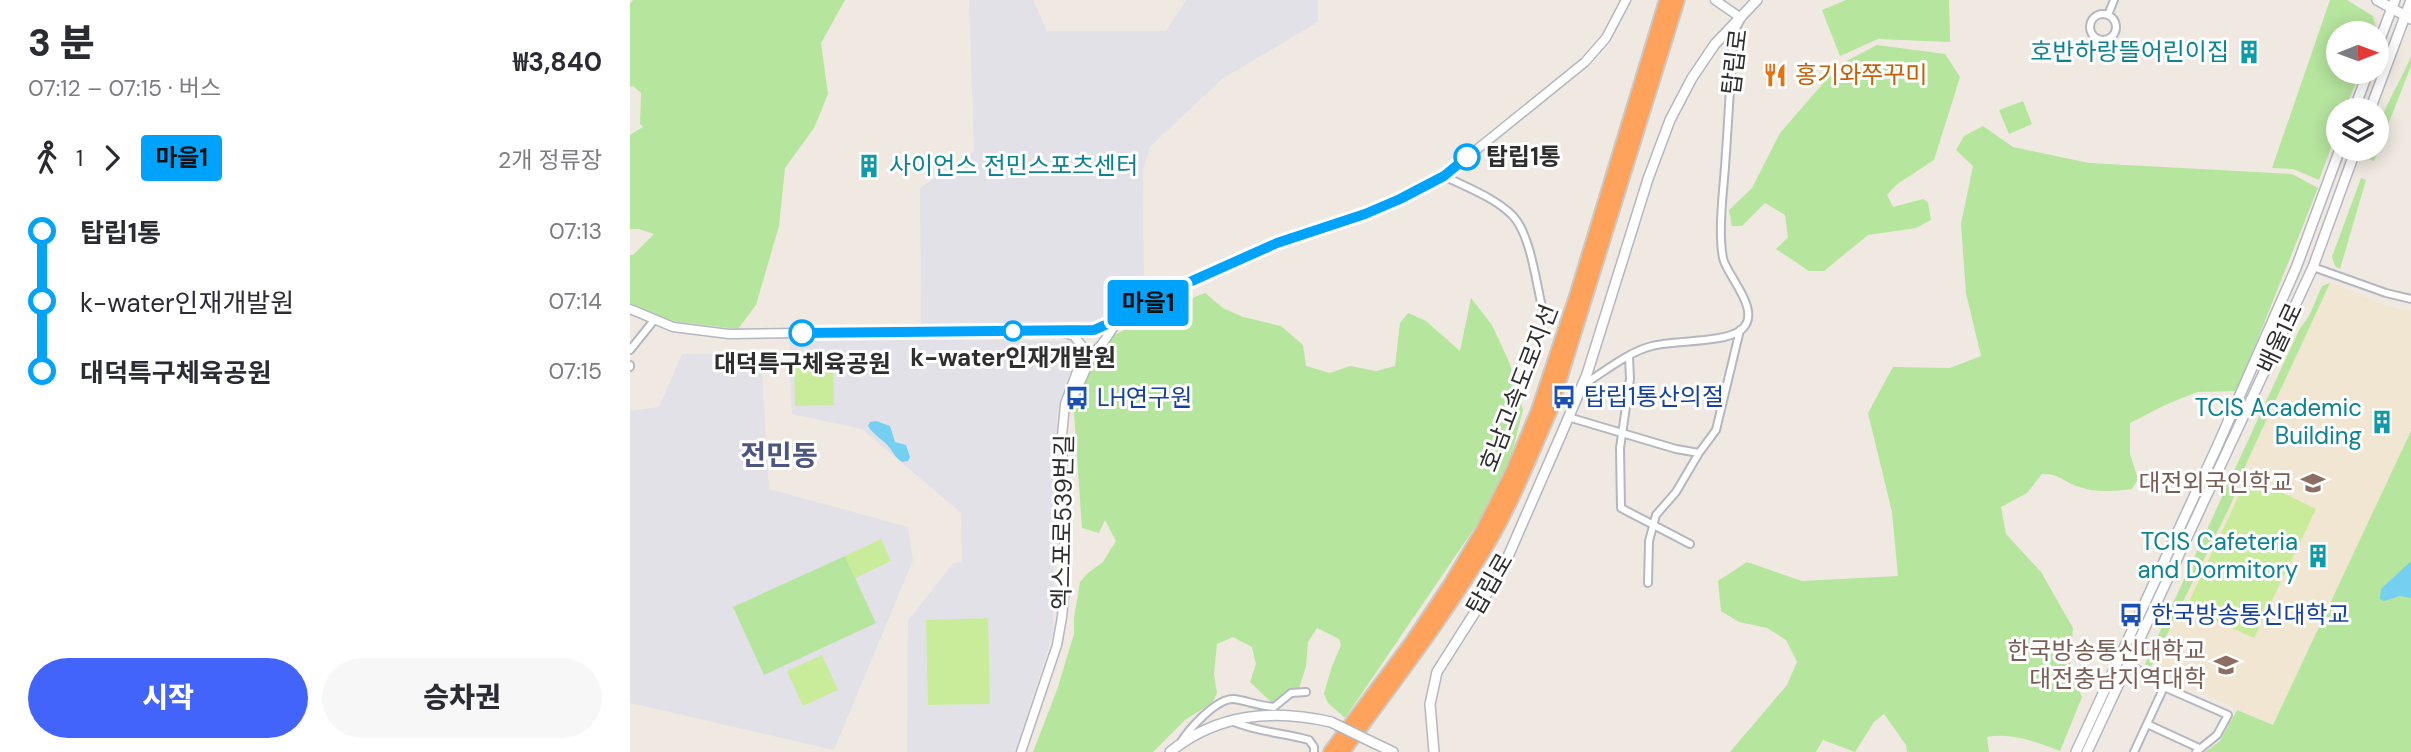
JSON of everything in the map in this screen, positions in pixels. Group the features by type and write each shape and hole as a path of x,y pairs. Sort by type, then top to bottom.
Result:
{"highway":[{"name":"호남고속도로지선","path":"1330,752 1413,640 1449,586 1482,531 1513,470 1538,410 1576,296 1666,0"},
{"name":"호남고속도로지선","path":"1343,752 1458,592 1492,536 1523,474 1554,400 1678,0"}],"main road":[{"path":"1741,18 1757,0"},
{"path":"2377,0 2393,4 2408,18"},
{"path":"2375,98 2408,18 2410,0"},
{"path":"2387,21 2393,4"},
{"name":"탑립로","path":"1434,752 1430,704 1437,672 1503,568 1568,417 1581,386 1648,179 1670,120 1692,78 1715,44 1741,18"},
{"name":"배울1로","path":"2076,752 2291,280 2336,161"},
{"name":"배울1로","path":"2087,752 2313,267 2352,161"},
{"path":"1174,749 1194,735 1232,721 1274,714 1331,722 1393,752"}],"street":[{"path":"630,309 673,327 729,334 1094,330 1165,293 1277,243 1365,214 1444,176 1585,62 1605,38 1626,0"},
{"path":"1715,0 1741,18"},
{"path":"2108,15 2114,0"},
{"path":"2108,15 2114,20 2115,32 2105,40 2097,38 2091,32 2091,23 2095,16 2108,15"},
{"name":"탑립로","path":"1740,330 1747,323 1748,313 1741,290 1723,259 1722,211 1733,34 1741,18"},
{"path":"1444,176 1493,201 1513,215 1525,238 1542,307"},
{"path":"2313,267 2411,299"},
{"path":"1059,331 1079,341 1089,351 1099,348 1109,331 1123,317"},
{"path":"630,349 655,320"},
{"path":"1094,330 1100,334 1102,341"},
{"path":"1581,386 1650,346 1680,340 1714,339 1740,330"},
{"path":"1648,583 1649,541 1656,515 1676,492 1716,430 1740,330"},
{"path":"1079,341 1084,331"},
{"name":"엑스포로539번길","path":"1021,752 1057,645 1062,617 1065,586 1062,436 1065,404 1089,351"},
{"path":"1629,357 1630,379 1620,448 1621,508 1690,544"},
{"path":"1568,417 1676,449 1699,453"},
{"path":"2129,664 2164,687 2228,715 2217,735 2197,750 2147,724"},
{"path":"2134,752 2164,687"},
{"path":"1174,749 1185,735 1224,700 1235,699 1273,707 1291,693 1306,692"},
{"path":"1232,721 1249,728 1310,740 1314,752"}],"shaded area":[{"path":"969,0 1033,0 1047,31 1166,31 1186,0 1318,0 1318,22 1222,79 1150,147 1143,170 1144,296 1115,316 1091,321 921,328 920,188 974,151"},
{"name":"대전외국인학교","path":"2330,283 2387,306 2411,311 2411,431 2273,725 2150,669 2231,504 2247,462"},
{"path":"789,341 1071,341 1079,351 1057,413 1053,634 1015,752 907,752 908,621 953,563 962,562 961,513 862,429 792,414"},
{"path":"761,353 769,489 908,527 913,560 834,750 630,703 630,411 659,407 682,354"}],"green space":[{"path":"633,0 845,0 821,43 828,94 814,128 785,168 779,226 756,305 738,329 655,319 630,305 630,255 654,234 630,229 630,135 643,127 640,124 641,93 633,86 630,87 630,4"},
{"path":"1846,0 1949,0 1950,42 1878,39 1840,56 1822,10"},
{"path":"2330,0 2347,0 2373,16 2374,21 2326,21 2326,84 2355,84 2350,98 2326,98 2326,161 2319,180 2293,169 2272,168"},
{"path":"1877,45 1945,54 1960,77 1934,160 1896,185 1887,195 1893,207 1923,199 1928,202 1931,220 1916,228 1868,235 1824,271 1809,271 1776,249 1788,237 1785,215 1765,203 1742,226 1732,226 1729,210 1752,188 1780,133 1839,65"},
{"path":"2411,56 2411,66 2389,122 2389,102"},
{"path":"2023,101 2032,124 2009,134 1999,110"},
{"path":"1983,126 2013,147 2089,163 2292,174 2318,188 2237,391 2197,392 2130,423 2130,454 2138,479 2132,489 2092,490 2053,475 2042,474 2027,493 2001,507 2006,534 2041,572 2073,628 2070,669 2082,697 2060,751 2024,739 1996,736 1987,737 1989,752 1907,752 1906,745 1884,714 1874,722 1855,752 1823,740 1816,752 1730,752 1787,685 1797,662 1786,640 1767,628 1739,622 1721,611 1718,581 1747,562 1802,581 1898,576 1892,512 1868,413 1893,367 1950,368 1981,356 1966,293 1961,224 1973,166 1956,150 1964,136"},
{"path":"2361,178 2366,180 2340,269 2335,266 2332,257"},
{"path":"2330,283 2247,462 2231,504 2150,669 2145,664 2299,330 2309,316 2322,286"},
{"path":"1205,293 1223,308 1243,317 1281,326 1303,345 1306,366 1330,373 1350,366 1376,371 1395,366 1400,323 1408,313 1426,321 1460,351 1471,298 1492,325 1510,364 1523,410 1509,464 1484,514 1345,718 1328,703 1324,694 1341,645 1339,639 1317,628 1308,642 1306,666 1298,692 1273,704 1250,682 1256,664 1252,647 1233,637 1217,644 1214,674 1217,693 1212,703 1185,720 1153,752 1033,752 1057,690 1074,634 1080,582 1103,562 1116,541 1105,520 1099,533 1082,528 1074,412 1079,393 1094,357 1101,351 1107,339 1162,310"},
{"path":"833,356 834,405 795,406 794,357"},
{"path":"2411,431 2411,752 2205,752 2220,741 2237,710 2273,725"},
{"path":"2248,476 2316,509 2254,638 2186,608"},
{"path":"881,539 891,561 855,578 845,556"},
{"path":"845,556 876,623 764,675 733,607"},
{"path":"988,618 990,704 928,705 926,620"},
{"path":"822,655 838,690 803,706 787,671"}],"water":[{"path":"876,421 890,426 895,442 906,445 910,457 908,461 902,462 870,429 870,422"},
{"path":"2411,561 2411,598 2400,596 2384,601 2380,599 2381,589"}],"bus line":[{"name":"마을1","path":"802,333 1094,330 1165,293 1277,243 1365,214 1400,199 1444,176 1467,157"}],"place":[{"name":"호반하랑뜰어린이집","path":"2249,52"},
{"name":"홍기와쭈꾸미","path":"1775,75"},
{"name":"탑립1통","path":"1467,157"},
{"name":"사이언스 전민스포츠센터","path":"869,166"},
{"name":"k-water인재개발원","path":"1013,331"},
{"name":"대덕특구체육공원","path":"802,333"},
{"name":"탑립1통산의절","path":"1564,397"},
{"name":"LH연구원","path":"1077,398"},
{"name":"TCIS Academic Building","path":"2382,422"},
{"name":"대전외국인학교","path":"2313,483"},
{"name":"TCIS Cafeteria and Dormitory","path":"2318,556"},
{"name":"한국방송통신대학교","path":"2131,615"},
{"name":"한국방송통신대학교 대전충남지역대학","path":"2226,665"}],"district":[{"name":"전민동","path":"779,455"}]}
